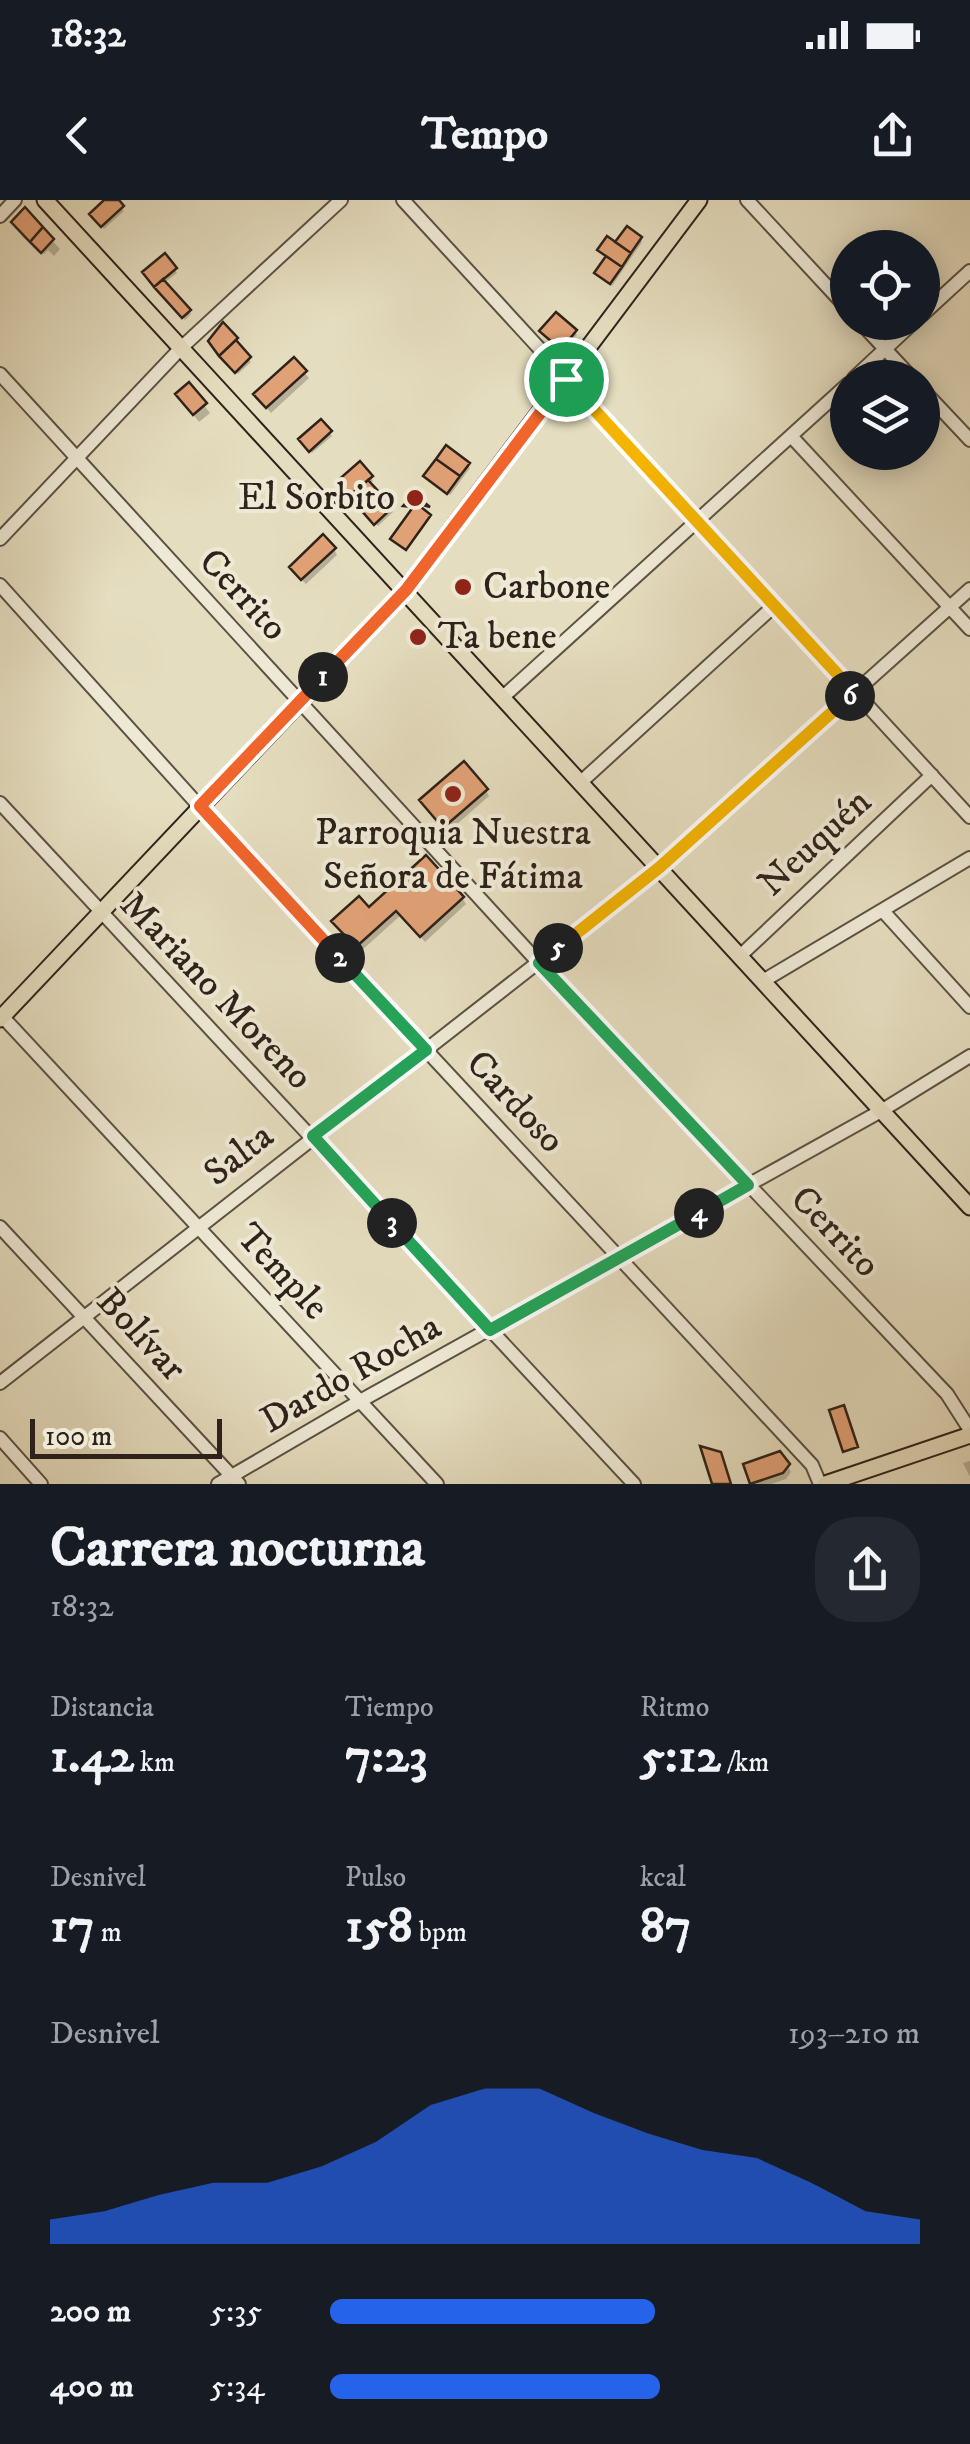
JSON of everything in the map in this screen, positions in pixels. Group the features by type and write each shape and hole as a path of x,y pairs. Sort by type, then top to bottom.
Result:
{"main road":[{"path":"45,200 970,1206"},
{"path":"1,1017 406,590 699,200"},
{"path":"822,1484 970,1432"}],"street":[{"path":"0,216 15,200"},
{"path":"0,538 181,348 341,200"},
{"path":"404,200 970,816"},
{"path":"746,200 830,290"},
{"path":"940,298 970,271"},
{"path":"877,340 895,360"},
{"path":"873,360 895,340"},
{"name":"Cerrito","path":"0,374 539,963 947,1394 970,1432"},
{"path":"503,697 830,401"},
{"path":"940,408 970,440"},
{"path":"792,436 970,630"},
{"name":"Cardoso","path":"0,585 812,1466 822,1484"},
{"name":"Salta","path":"0,1383 660,867 970,589"},
{"path":"581,782 775,605"},
{"name":"Neuquén","path":"740,956 932,775"},
{"name":"Mariano Moreno","path":"0,803 634,1484"},
{"path":"763,982 970,858"},
{"path":"883,912 970,1007"},
{"name":"Temple","path":"1,1017 438,1484"},
{"name":"Dardo Rocha","path":"218,1484 235,1480 362,1400 881,1111 970,1056"},
{"name":"Bolívar","path":"0,1226 235,1480"},
{"path":"0,1438 41,1484"}],"building":[{"path":"104,200 119,200 124,206 101,227 89,214"},
{"path":"25,207 43,227 30,242 11,222"},
{"path":"627,226 642,237 631,253 615,242"},
{"path":"43,227 54,239 41,253 30,242"},
{"path":"607,236 631,253 622,267 597,250"},
{"path":"165,253 177,268 154,287 142,272"},
{"path":"606,256 622,267 610,284 594,273"},
{"path":"163,279 191,310 182,318 154,287"},
{"path":"556,312 577,330 567,342 552,342 539,331"},
{"path":"223,322 238,338 219,356 208,341"},
{"path":"236,340 251,357 235,373 219,356"},
{"path":"294,357 307,371 266,408 253,394"},
{"path":"189,382 207,403 193,415 175,394"},
{"path":"321,419 332,431 309,452 298,439"},
{"path":"446,445 470,463 460,476 436,459"},
{"path":"436,459 460,476 447,494 423,476"},
{"path":"360,461 373,476 349,496 336,482"},
{"path":"368,480 380,493 361,510 349,496"},
{"path":"380,493 393,507 374,525 361,510"},
{"name":"El Sorbito","path":"414,494 430,507 416,503 413,507 403,506"},
{"path":"416,503 431,515 406,550 390,539"},
{"path":"323,534 336,548 301,580 289,567"},
{"name":"Parroquia Nuestra Señora de Fátima","path":"464,761 488,789 443,828 419,800"},
{"path":"426,855 464,897 420,937 396,911 356,947 331,921 359,896 369,907"},
{"path":"844,1405 858,1447 843,1452 829,1410"},
{"path":"700,1446 721,1452 731,1484 712,1484"},
{"path":"780,1451 790,1464 783,1473 750,1484 743,1464"}],"place":[{"name":"El Sorbito","path":"415,498"},
{"name":"Carbone","path":"463,587"},
{"name":"Ta bene","path":"418,637"},
{"name":"Parroquia Nuestra Señora de Fátima","path":"453,794"}],"route":[{"path":"566,379 854,692 660,867 539,963 748,1185 490,1330 313,1136 426,1050 200,806 406,590 566,379"}]}
